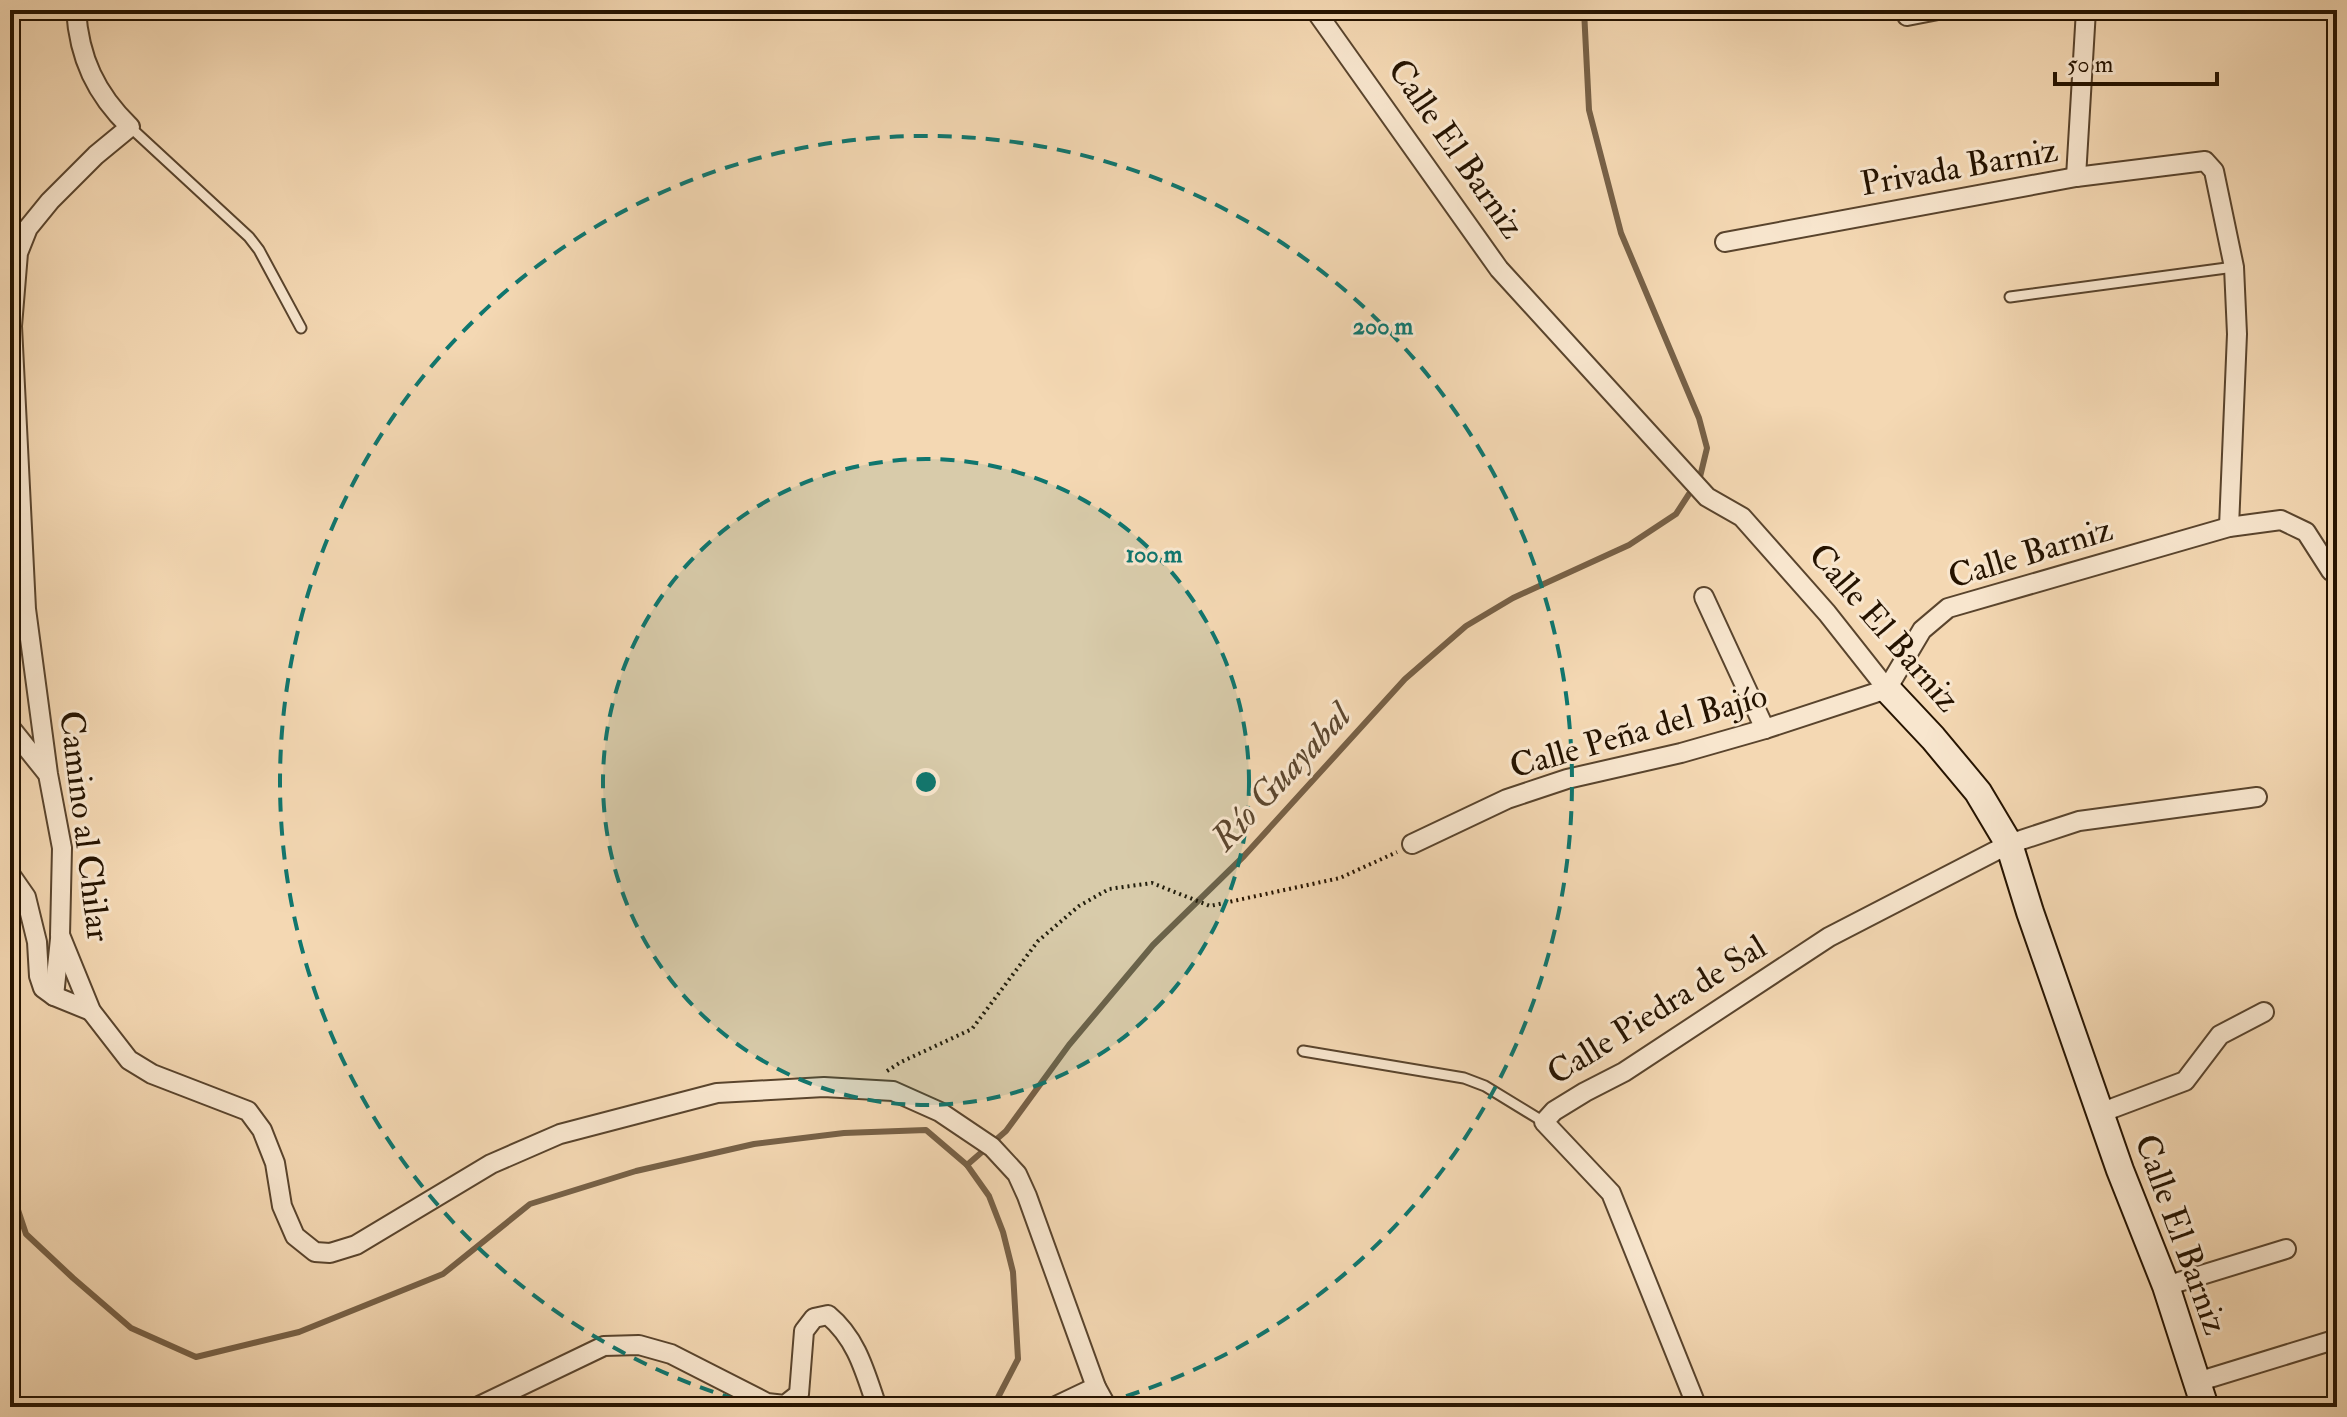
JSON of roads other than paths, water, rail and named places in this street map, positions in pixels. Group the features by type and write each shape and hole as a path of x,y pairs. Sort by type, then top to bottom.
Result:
{"street":[{"path":"76,10 77,34 90,74 111,108 130,127"},
{"name":"Calle El Barniz","path":"1315,10 1499,269 1707,497 1742,517 1978,792 2009,844 2100,1113 2166,1286 2201,1395"},
{"path":"1907,16 1938,10"},
{"path":"2076,177 2086,10"},
{"name":"Camino al Chilar","path":"130,127 96,155 28,228 18,253 12,326 26,609 48,774 62,848 60,935 91,1011 129,1060 152,1074 248,1111 262,1130 275,1163 282,1206 295,1236 315,1252 330,1253 356,1245 491,1164 560,1134 717,1093 861,1088 893,1091 940,1112 990,1145 1017,1174 1096,1387 1107,1407"},
{"name":"Privada Barniz","path":"1725,242 2076,177 2205,161 2214,171 2234,267"},
{"path":"2229,527 2237,334 2234,267"},
{"name":"Calle Barniz","path":"1887,689 1922,630 1948,608 2229,527 2281,520 2306,532 2331,571 2337,573"},
{"path":"1704,597 1765,729"},
{"name":"Calle Peña del Bajío","path":"1412,844 1507,799 1567,779 1681,753 1887,689"},
{"path":"10,727 48,774"},
{"name":"Calle Piedra de Sal","path":"1697,1407 1611,1193 1544,1122 1554,1111 1624,1072 1829,937 2009,844 2079,821 2257,797"},
{"path":"10,874 26,897 37,942 39,976 43,988 54,996 91,1011"},
{"path":"54,996 60,935"},
{"path":"2100,1113 2185,1081 2220,1035 2264,1012"},
{"path":"2166,1286 2286,1249"},
{"path":"477,1407 604,1346 639,1345 671,1354 767,1403 785,1405 799,1394 804,1331 814,1318 828,1315 845,1329 858,1352 877,1407"},
{"path":"2201,1395 2337,1339"},
{"path":"1054,1407 1096,1387"}],"lane":[{"path":"130,127 249,237 301,328"},
{"path":"2010,297 2234,267"},
{"path":"1303,1051 1464,1078 1485,1086 1544,1122"}],"waterway":[{"name":"Río Guayabal","path":"1584,10 1589,110 1621,233 1699,418 1707,448 1699,481"},
{"name":"Río Guayabal","path":"967,1165 1006,1131 1069,1045 1153,945 1244,856 1405,679 1466,626 1513,598 1629,545 1676,514 1689,494"},
{"path":"10,900 15,942 10,957"},
{"path":"10,1186 26,1234 73,1278 131,1328 196,1357 299,1332 443,1274 530,1204 636,1171 754,1144 844,1133 926,1130 967,1165 989,1196 1003,1232 1013,1272 1018,1359 993,1407"}]}
